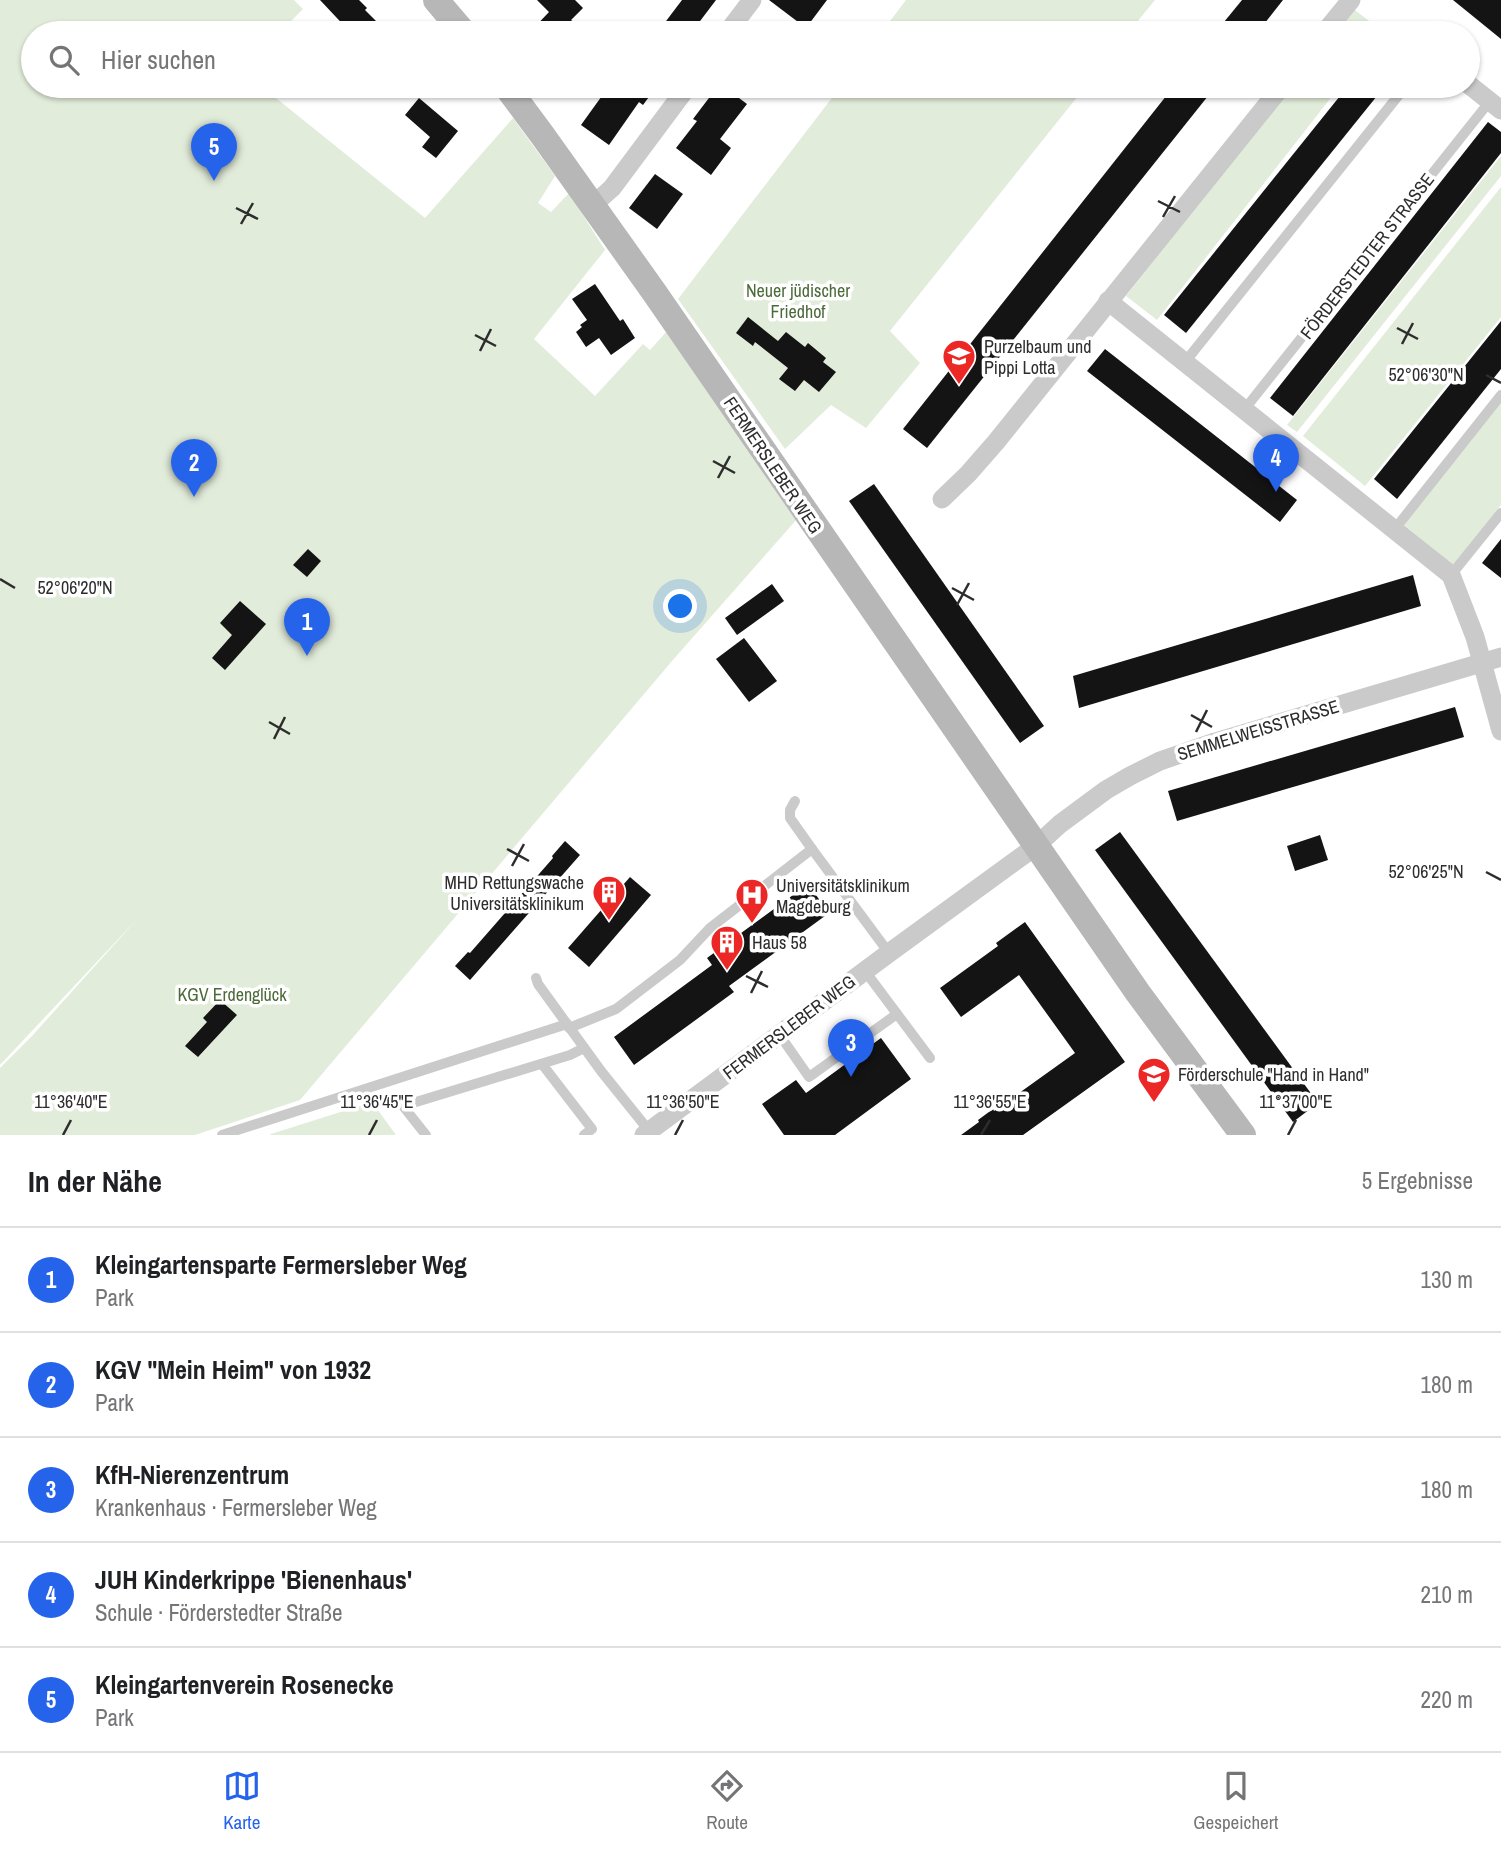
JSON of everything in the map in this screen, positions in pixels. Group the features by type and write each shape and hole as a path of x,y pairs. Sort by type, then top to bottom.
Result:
{"street":[{"path":"436,0 454,21"},
{"path":"736,21 752,0"},
{"path":"1334,21 1351,0"},
{"name":"FÖRDERSTEDTER STRASSE","path":"1480,93 1495,106"},
{"name":"FERMERSLEBER WEG","path":"515,98 593,205 1146,1003 1243,1135"},
{"path":"593,205 612,188 679,98"},
{"path":"942,499 996,442 1272,98"},
{"path":"1108,301 1451,575 1475,637 1492,660 1501,731"},
{"name":"SEMMELWEISSTRASSE","path":"1036,846 1060,824 1106,790 1160,761 1215,742 1492,660"},
{"name":"FERMERSLEBER WEG","path":"648,1134 888,953 1036,846"}],"lane":[{"path":"1185,362 1396,98"},
{"name":"FÖRDERSTEDTER STRASSE","path":"1244,410 1495,106"},
{"path":"1394,530 1501,395"},
{"path":"1451,575 1501,513"},
{"path":"795,802 791,807 790,818 888,953"},
{"path":"222,1135 616,1009 680,960 710,928 812,849"},
{"path":"865,971 930,1058"},
{"path":"536,978 648,1134"},
{"path":"779,1034 809,1077 897,1014"},
{"path":"426,1135 404,1106 570,1055 584,1048"},
{"path":"542,1064 592,1129 584,1135"}],"green space":[{"name":"KGV Erdenglück","path":"0,0 294,0 303,9 291,21 21,21 21,98 276,98 425,218 513,118 555,176 538,203 551,212 569,193 605,250 534,339 595,396 643,344 650,350 668,330 797,519 672,661 300,1100 195,1135 0,1135 0,1068 139,917 0,1065"},
{"path":"906,0 1155,0 1138,21 890,21"},
{"path":"1351,7 1369,21 1340,21"},
{"name":"Neuer jüdischer Friedhof","path":"832,98 1076,98 890,331 920,363 866,428 831,405 785,449 678,299"},
{"path":"1281,98 1331,98 1157,320 1126,296"},
{"path":"1501,156 1501,176 1297,432 1287,425"},
{"path":"1501,187 1501,317 1365,486 1303,436"},
{"path":"1501,401 1501,505 1453,565 1403,524"},
{"path":"372,1102 396,1135 270,1135 271,1134"}],"building":[{"path":"320,0 359,0 376,21 340,21"},
{"path":"537,0 575,0 583,8 572,21 540,21 549,12"},
{"path":"682,0 716,0 700,21 666,21"},
{"path":"769,0 827,0 811,21 797,21"},
{"path":"1242,0 1283,0 1266,21 1225,21"},
{"path":"1453,0 1501,0 1501,39"},
{"path":"419,98 458,131 436,158 422,147 430,137 405,115"},
{"path":"600,98 648,98 643,105 639,102 609,145 581,125"},
{"path":"709,98 739,98 747,104 720,139 731,148 711,175 676,148 697,121 693,119"},
{"path":"1165,98 1206,98 927,448 903,429"},
{"path":"1338,98 1375,98 1186,333 1164,315"},
{"path":"1488,122 1501,132 1501,153 1293,416 1270,398"},
{"path":"655,174 683,194 657,229 629,208"},
{"path":"595,284 635,338 611,355 599,338 586,347 576,332 587,320 572,299"},
{"path":"748,317 778,341 786,332 805,347 808,343 826,358 823,362 836,372 819,392 804,380 795,391 779,379 788,368 755,342 753,346 736,333"},
{"path":"1501,321 1501,369 1397,499 1374,479"},
{"path":"1105,349 1297,500 1280,522 1087,371"},
{"path":"874,484 1044,726 1020,743 849,501"},
{"path":"1501,539 1501,578 1482,563"},
{"path":"308,549 321,561 307,577 293,565"},
{"path":"1413,575 1421,606 1079,708 1073,676"},
{"path":"772,584 784,601 737,635 725,618"},
{"path":"240,601 266,624 225,670 212,658 232,635 220,623"},
{"path":"744,638 777,681 749,702 716,659"},
{"path":"1455,707 1464,737 1177,821 1168,791"},
{"path":"1120,832 1318,1103 1293,1122 1095,850"},
{"path":"1320,835 1328,860 1295,871 1287,846"},
{"path":"565,841 580,855 470,980 455,966 470,953"},
{"name":"MHD Rettungswache Universitätsklinikum","path":"630,877 651,895 589,967 568,948"},
{"name":"Haus 58","path":"808,884 829,913 729,986 734,992 634,1065 614,1037 712,965 707,958"},
{"path":"1025,922 1125,1062 1023,1135 961,1135 993,1109 994,1111 1075,1053 1019,975 961,1017 940,988 998,946 996,943"},
{"path":"220,1000 237,1015 198,1057 185,1046 207,1022 203,1018"},
{"path":"881,1038 911,1079 835,1135 784,1135 762,1104 796,1080 806,1093"}],"place":[{"name":"Kleingartenverein Rosenecke","path":"214,181"},
{"name":"Purzelbaum und Pippi Lotta","path":"959,386"},
{"name":"JUH Kinderkrippe 'Bienenhaus'","path":"1276,492"},
{"name":"KGV \"Mein Heim\" von 1932","path":"194,497"},
{"name":"Kleingartensparte Fermersleber Weg","path":"307,656"},
{"name":"MHD Rettungswache Universitätsklinikum","path":"609,922"},
{"name":"Universitätsklinikum Magdeburg","path":"752,925"},
{"name":"Haus 58","path":"727,972"},
{"name":"KfH-Nierenzentrum","path":"851,1077"},
{"name":"Förderschule \"Hand in Hand\"","path":"1154,1104"}]}
